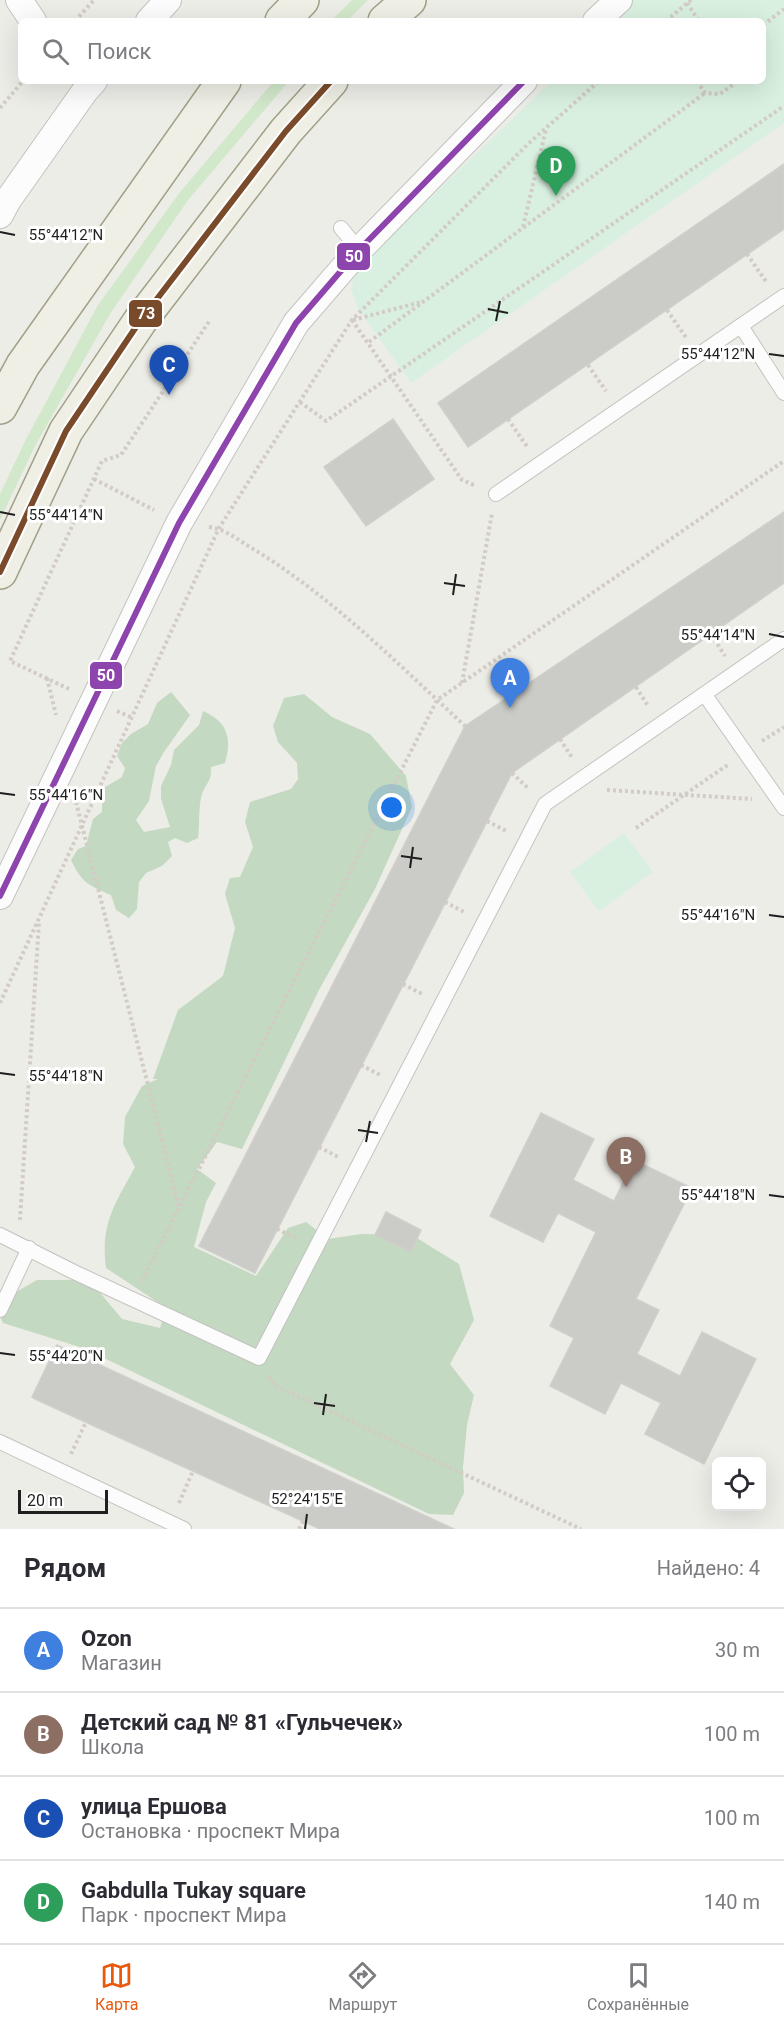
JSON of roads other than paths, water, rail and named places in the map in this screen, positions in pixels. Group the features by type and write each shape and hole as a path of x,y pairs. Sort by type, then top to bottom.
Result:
{"main road":[{"path":"285,18 302,0"},
{"path":"388,18 409,0"},
{"path":"0,407 23,365 222,84"},
{"path":"0,572 66,431 140,321 286,131 328,84"}],"street":[{"path":"19,0 31,18"},
{"path":"152,18 168,0"},
{"path":"599,18 619,0"},
{"path":"0,215 85,84"},
{"path":"0,896 179,523 296,323 359,249 518,84"}],"lane":[{"path":"341,228 359,249"},
{"path":"496,494 781,298"},
{"path":"741,326 784,393"},
{"path":"0,1235 259,1358 545,804 784,639"},
{"path":"705,695 782,804"},
{"path":"0,1310 29,1248"},
{"path":"0,1442 184,1529"}],"place":[{"name":"Gabdulla Tukay square","path":"556,196"},
{"name":"улица Ершова","path":"169,395"},
{"name":"Ozon","path":"510,708"},
{"name":"Детский сад № 81 «Гульчечек»","path":"626,1187"}]}
